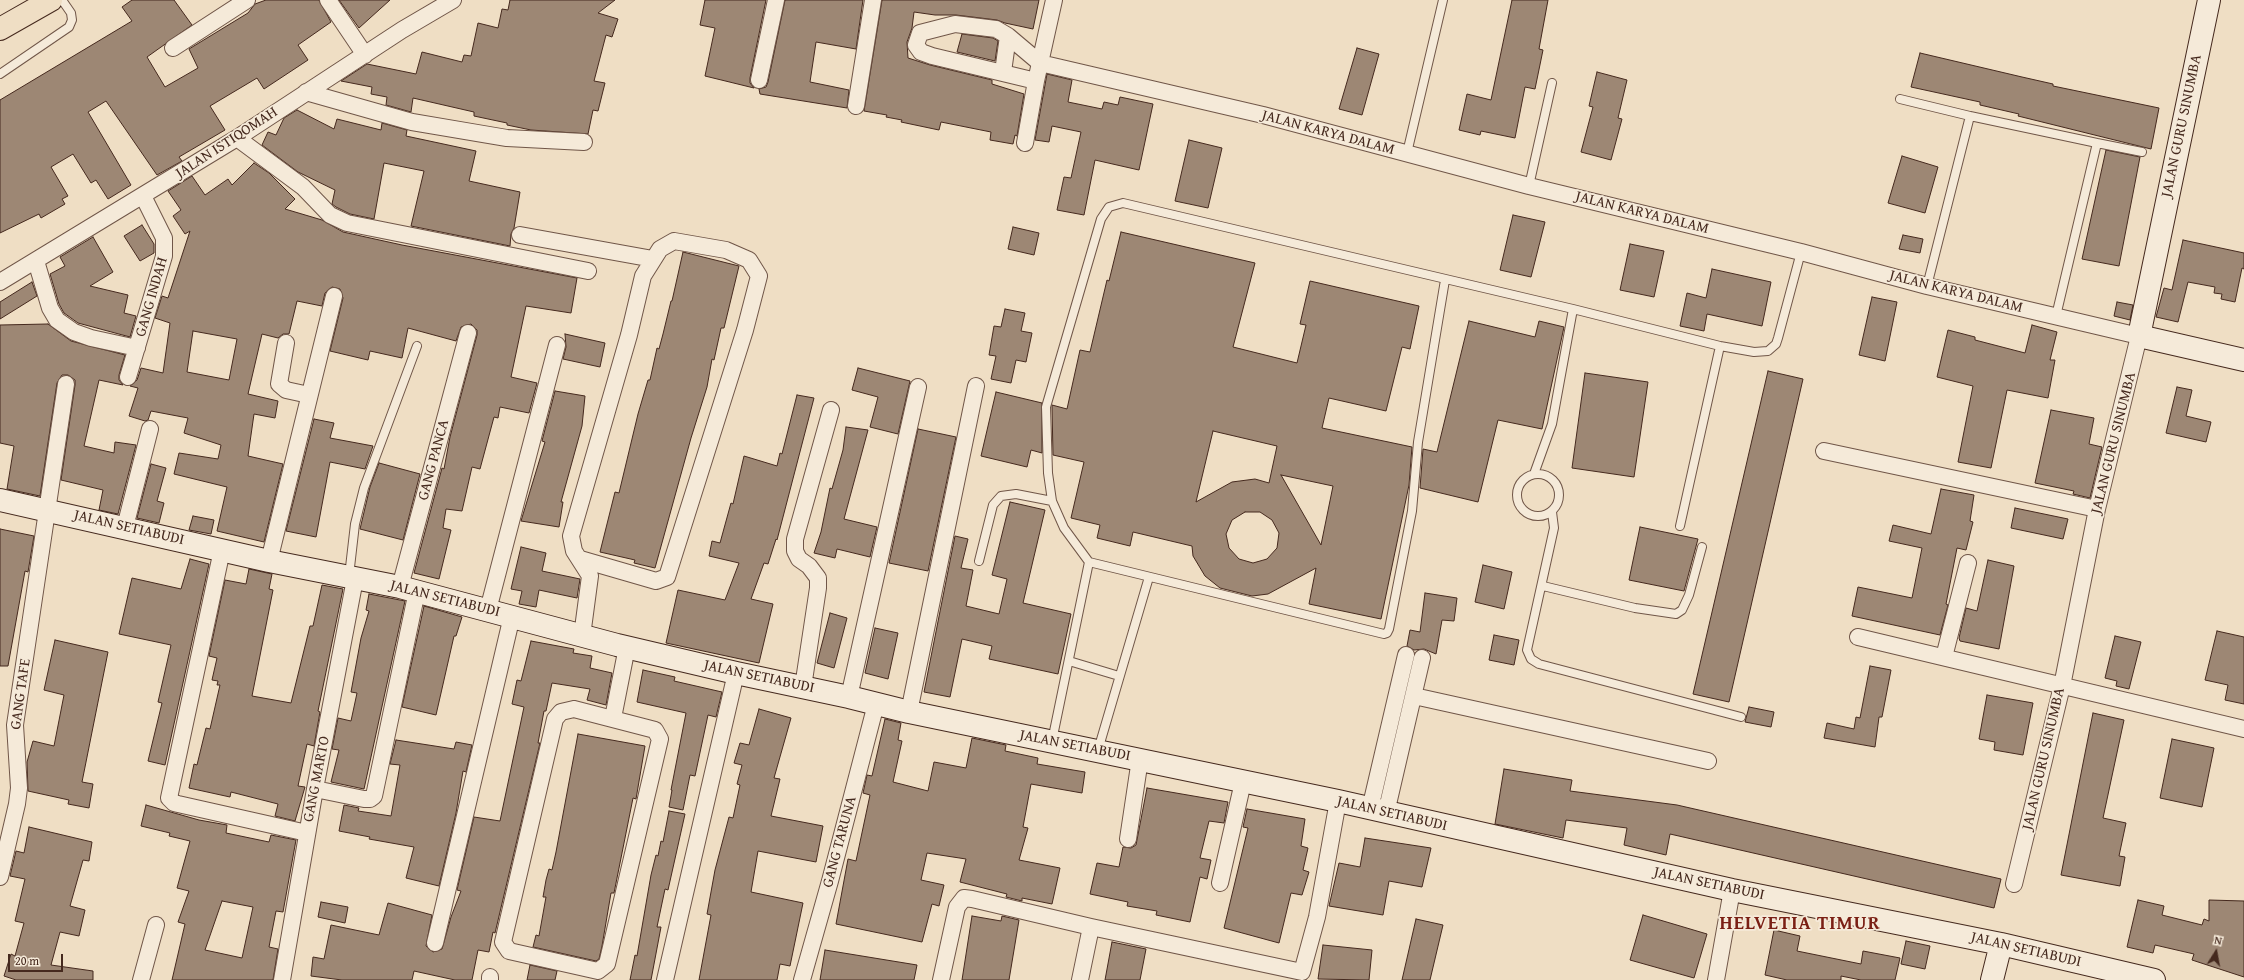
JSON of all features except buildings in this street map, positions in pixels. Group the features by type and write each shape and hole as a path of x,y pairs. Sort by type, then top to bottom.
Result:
{"highway":[{"path":"0,29 51,0"}],"street":[{"path":"173,48 247,0"},
{"path":"328,0 365,55"},
{"name":"JALAN ISTIQOMAH","path":"0,282 237,138 402,30 453,0"},
{"path":"759,80 776,0"},
{"path":"856,106 873,0"},
{"path":"1025,143 1036,81 1054,0"},
{"name":"JALAN GURU SINUMBA","path":"2014,884 2062,686 2097,509 2139,336 2209,0"},
{"path":"1036,81 932,56 921,52 916,45 920,33 955,24 996,29 1008,36 1040,64"},
{"path":"1003,72 1008,36"},
{"name":"JALAN KARYA DALAM","path":"1040,64 1263,116 1529,186 1800,252 1927,286 2244,360"},
{"path":"306,92 412,122 507,138 584,142"},
{"path":"237,138 303,187 330,215 347,223 588,271"},
{"name":"GANG INDAH","path":"128,377 164,256 165,247 159,224 143,196"},
{"path":"520,235 653,259"},
{"path":"580,559 656,581 667,577 740,345 759,276 757,269 750,260 726,250 700,244 674,241 660,249 643,276 629,335 571,536 574,551 590,576 582,636"},
{"path":"36,261 50,308 57,320 74,332 91,338 137,348"},
{"path":"269,561 334,296"},
{"name":"GANG PANCA","path":"315,789 364,799 370,799 374,796 408,589 468,333"},
{"path":"286,343 279,384 286,390 310,395"},
{"path":"488,610 557,345"},
{"name":"GANG TAFE","path":"0,877 17,804 19,788 15,725 49,511 66,384"},
{"path":"909,712 976,386"},
{"path":"849,697 918,387"},
{"path":"803,687 818,588 818,578 809,566 799,559 795,551 795,540 831,410"},
{"path":"125,527 150,430"},
{"path":"1824,451 2097,509"},
{"name":"JALAN SETIABUDI","path":"0,500 125,527 269,561 408,589 582,636 909,712 1052,742 1140,758 1732,890 2001,944 2154,980"},
{"path":"222,550 169,798 174,803 307,833"},
{"path":"1944,657 1968,563"},
{"name":"GANG MARTO","path":"282,980 352,578"},
{"path":"435,943 512,616"},
{"path":"1858,637 2244,729"},
{"path":"613,718 627,647"},
{"path":"1378,811 1406,655"},
{"path":"1378,811 1414,696 1422,658"},
{"path":"665,980 736,673"},
{"path":"1414,696 1708,761"},
{"name":"GANG TARUNA","path":"802,980 830,881 876,704"},
{"path":"574,709 613,718 656,730 660,734 660,743 607,964 598,971 509,951 503,942 555,719 561,712 574,709"},
{"path":"1128,839 1140,758"},
{"path":"1220,883 1243,782"},
{"path":"941,980 957,907 964,898 1301,976 1317,917 1338,801"},
{"path":"1716,980 1732,890"},
{"path":"141,980 156,925"},
{"path":"1080,980 1090,928"},
{"path":"1992,980 2001,944"}],"lane":[{"path":"0,74 69,27 72,20 71,13 62,0"},
{"path":"1407,154 1443,0"},
{"path":"1529,186 1552,83"},
{"path":"1900,99 1970,116 2142,152"},
{"path":"1927,286 1970,116"},
{"path":"2056,316 2097,143"},
{"path":"1445,280 1418,442 1412,512 1387,633 1384,634 1149,578 1089,562 1064,528 1052,501 1048,472 1046,407 1101,219 1109,207 1123,203 1132,204 1445,280 1573,309 1720,346 1761,353 1772,348 1778,338 1800,252"},
{"path":"1534,474 1552,424 1573,309"},
{"path":"352,578 355,524 364,488 417,346"},
{"path":"1680,526 1720,346"},
{"path":"1552,512 1536,515 1528,513 1521,508 1517,500 1516,491 1520,483 1526,477 1534,474 1545,474 1554,480 1558,490 1558,500 1552,512 1554,528 1543,586 1528,650 1531,660 1539,664 1741,716"},
{"path":"979,561 993,505 1001,496 1016,494 1052,501"},
{"path":"1543,586 1635,608 1676,614 1682,610 1689,595 1702,547"},
{"path":"1052,742 1089,562"},
{"path":"1098,750 1149,578"},
{"path":"1069,661 1119,676"}],"district":[{"name":"HELVETIA TIMUR","path":"1800,924"}]}
